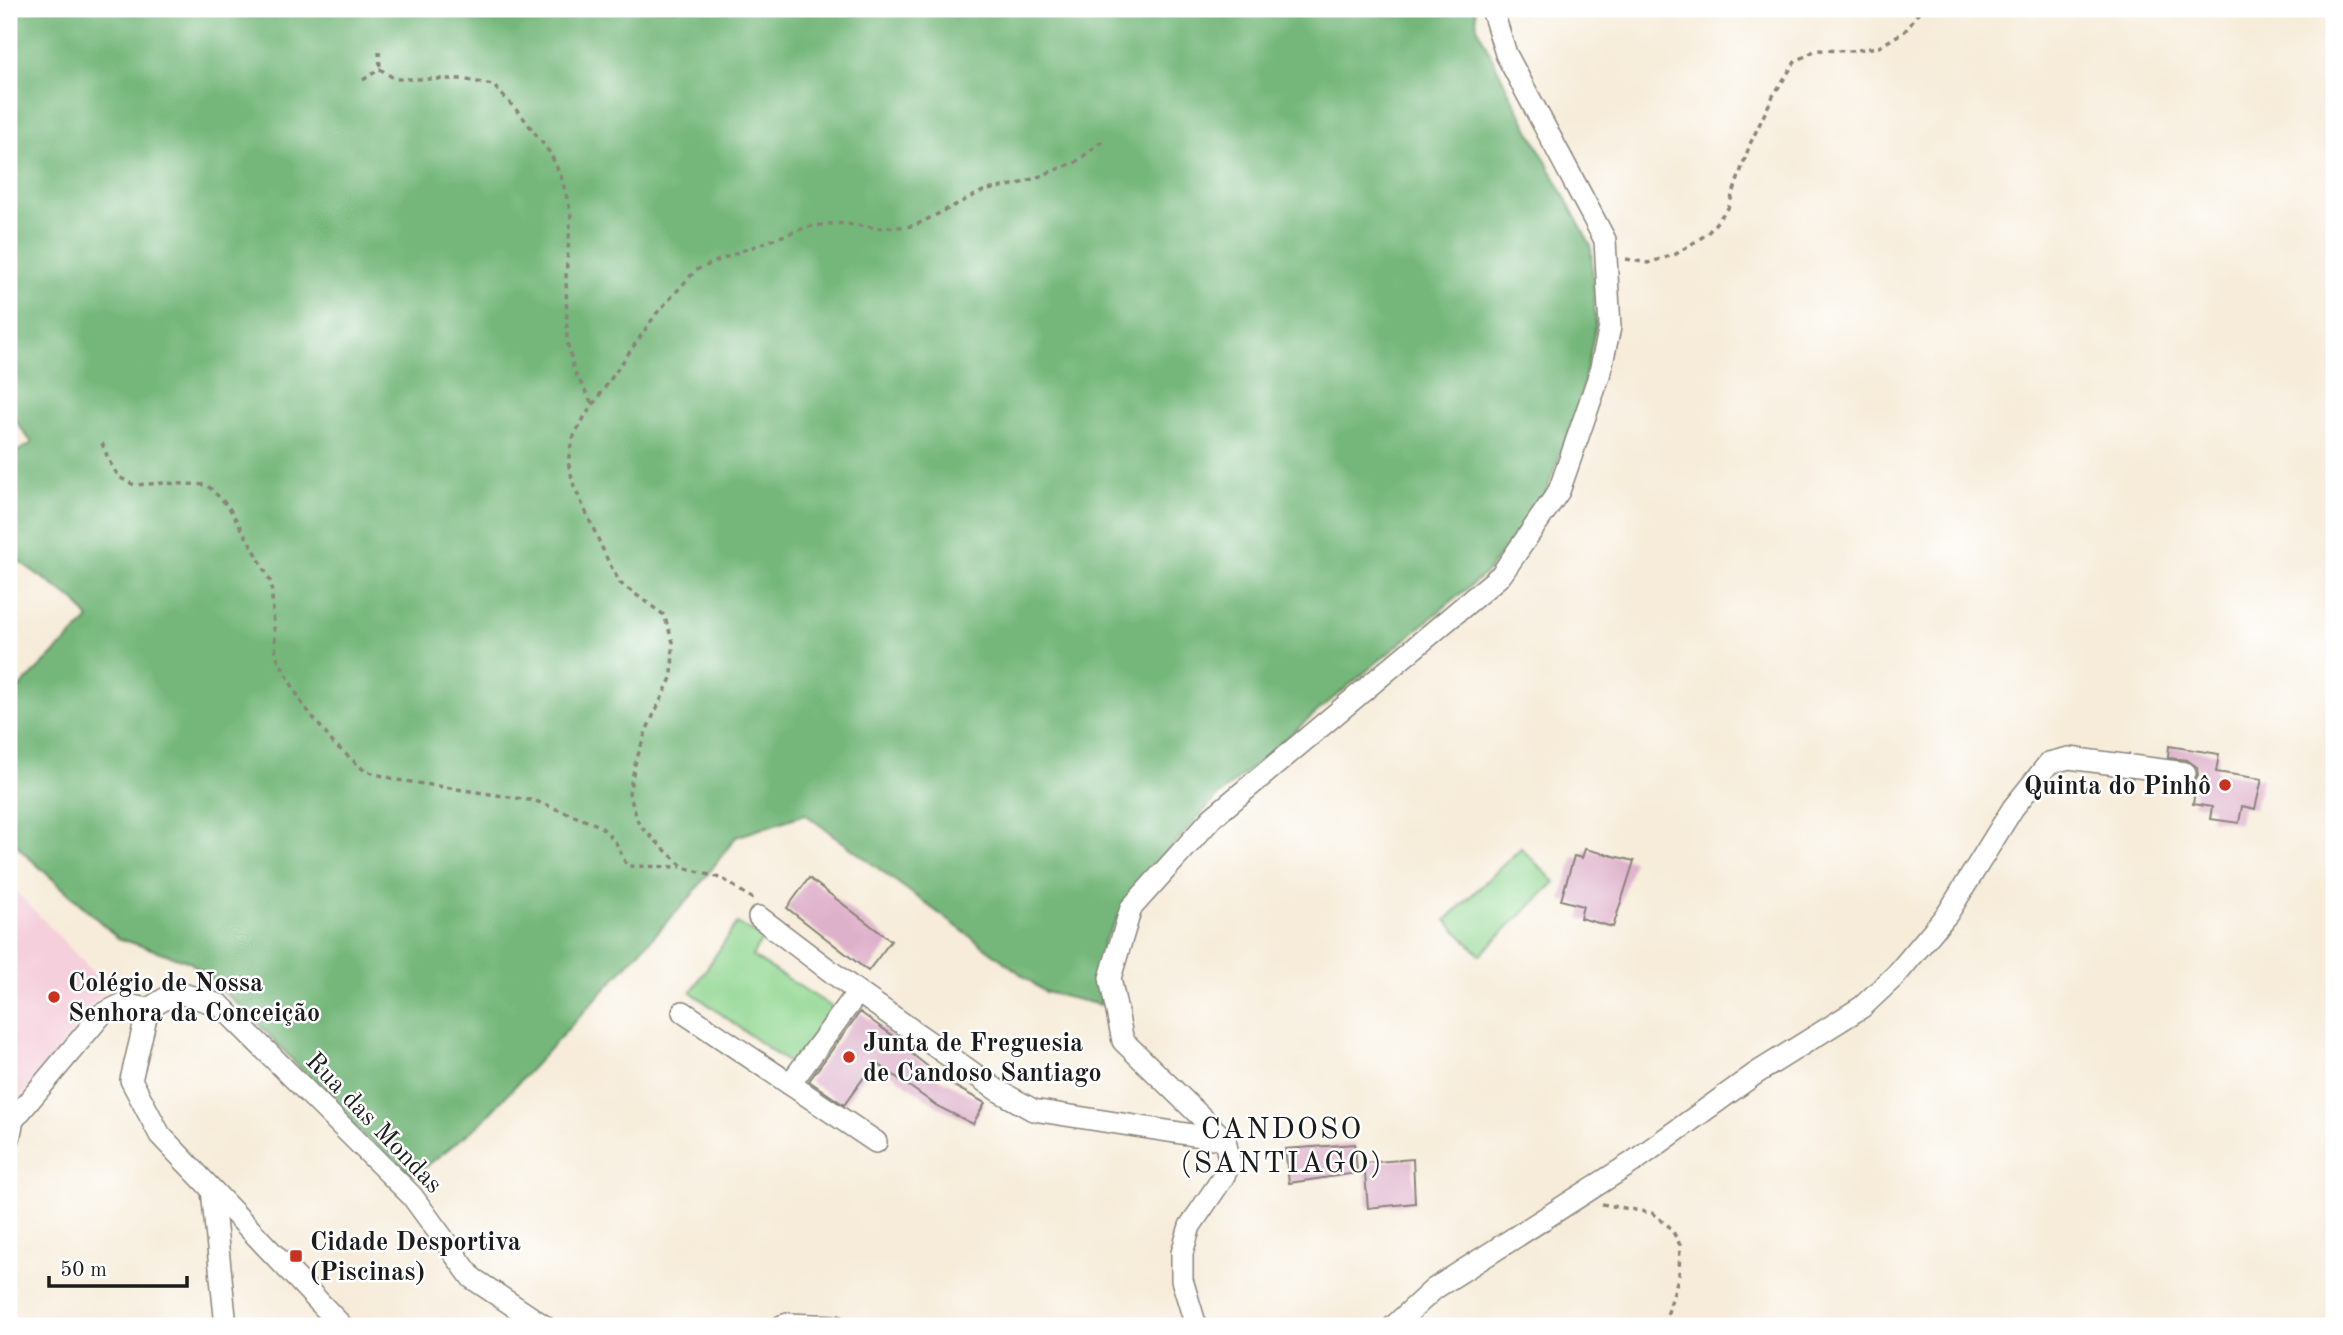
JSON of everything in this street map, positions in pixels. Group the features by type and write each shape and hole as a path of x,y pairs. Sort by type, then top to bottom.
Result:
{"street":[{"path":"1196,1326 1182,1280 1182,1253 1190,1226 1230,1164 1225,1140 1123,1041 1110,978 1131,908 1212,818 1501,575 1559,491 1600,376 1611,327 1605,240 1506,54 1492,9"},
{"path":"1394,1326 1434,1289 1633,1162 1755,1074 1863,1007 1934,932 2013,808 2049,763 2069,758 2185,773"},
{"path":"759,917 858,992 997,1090 1033,1110 1225,1140"},
{"name":"Rua das Mondas","path":"9,1139 13,1120 102,1014 123,1004 148,1009 176,992 220,1006 412,1196 472,1278 544,1326"},
{"path":"790,1084 858,992"},
{"path":"148,1009 131,1080 160,1135 342,1326"},
{"path":"683,1012 876,1142"},
{"path":"212,1190 226,1326"},
{"path":"782,1326 836,1326"}],"path":[{"path":"1606,256 1648,263 1676,254 1707,234 1728,208 1756,132 1773,96 1795,62 1816,50 1851,51 1879,47 1905,31 1920,9"},
{"path":"379,51 380,69"},
{"path":"363,80 380,69"},
{"path":"380,69 395,79 462,79 493,85 551,153 561,176 570,213 566,275 567,341 574,372 593,405"},
{"path":"683,867 639,825 629,793 646,731 671,676 673,642 664,615 620,583 608,561 574,486 568,462 572,440 656,314 696,270 807,227 836,223 880,228 914,226 983,191 1022,183 1076,162 1105,139"},
{"path":"102,443 108,461 119,477 134,485 207,485 228,506 271,583 276,656 302,702 333,743 365,771 398,780 536,802 600,826 615,841 627,866 683,867 723,879 755,900 759,917"},
{"path":"1576,1199 1652,1213 1671,1228 1680,1245 1679,1275 1664,1326"}],"shaded area":[{"name":"Colégio de Nossa Senhora da Conceição","path":"9,884 108,988 91,1005 57,1054 9,1111"}],"green space":[{"path":"9,9 1475,9 1477,27 1591,246 1596,326 1579,406 1544,497 1487,572 1216,798 1138,883 1103,943 1101,1005 1045,992 805,814 736,837 691,896 480,1124 414,1176 359,1132 255,1020 190,962 118,938 25,854 9,836 9,698 89,619 75,601 9,554 9,456 32,443 9,412"},
{"path":"1521,848 1555,882 1480,955 1446,920"},
{"path":"737,923 763,938 752,956 832,1007 792,1066 691,992"}],"building":[{"name":"Quinta do Pinhô","path":"2169,746 2219,754 2216,772 2262,779 2255,809 2242,806 2239,823 2210,819 2212,807 2193,804 2195,791 2189,790 2198,775 2197,767 2187,760 2168,758"},
{"path":"1585,849 1634,861 1613,927 1580,918 1583,906 1561,900 1574,856 1582,858"},
{"path":"809,878 891,941 868,971 787,908"},
{"path":"860,1012 893,1036 892,1038 936,1073 934,1075 985,1103 973,1124 937,1106 875,1062 844,1105 809,1081"},
{"path":"1355,1144 1357,1173 1289,1183 1285,1149"},
{"path":"1413,1159 1415,1203 1368,1208 1364,1163"}],"place":[{"name":"Quinta do Pinhô","path":"2225,785"},
{"name":"Colégio de Nossa Senhora da Conceição","path":"54,997"},
{"name":"Junta de Freguesia de Candoso Santiago","path":"849,1057"},
{"name":"Cidade Desportiva (Piscinas)","path":"296,1256"}],"district":[{"name":"CANDOSO (SANTIAGO)","path":"1282,1145"}]}
